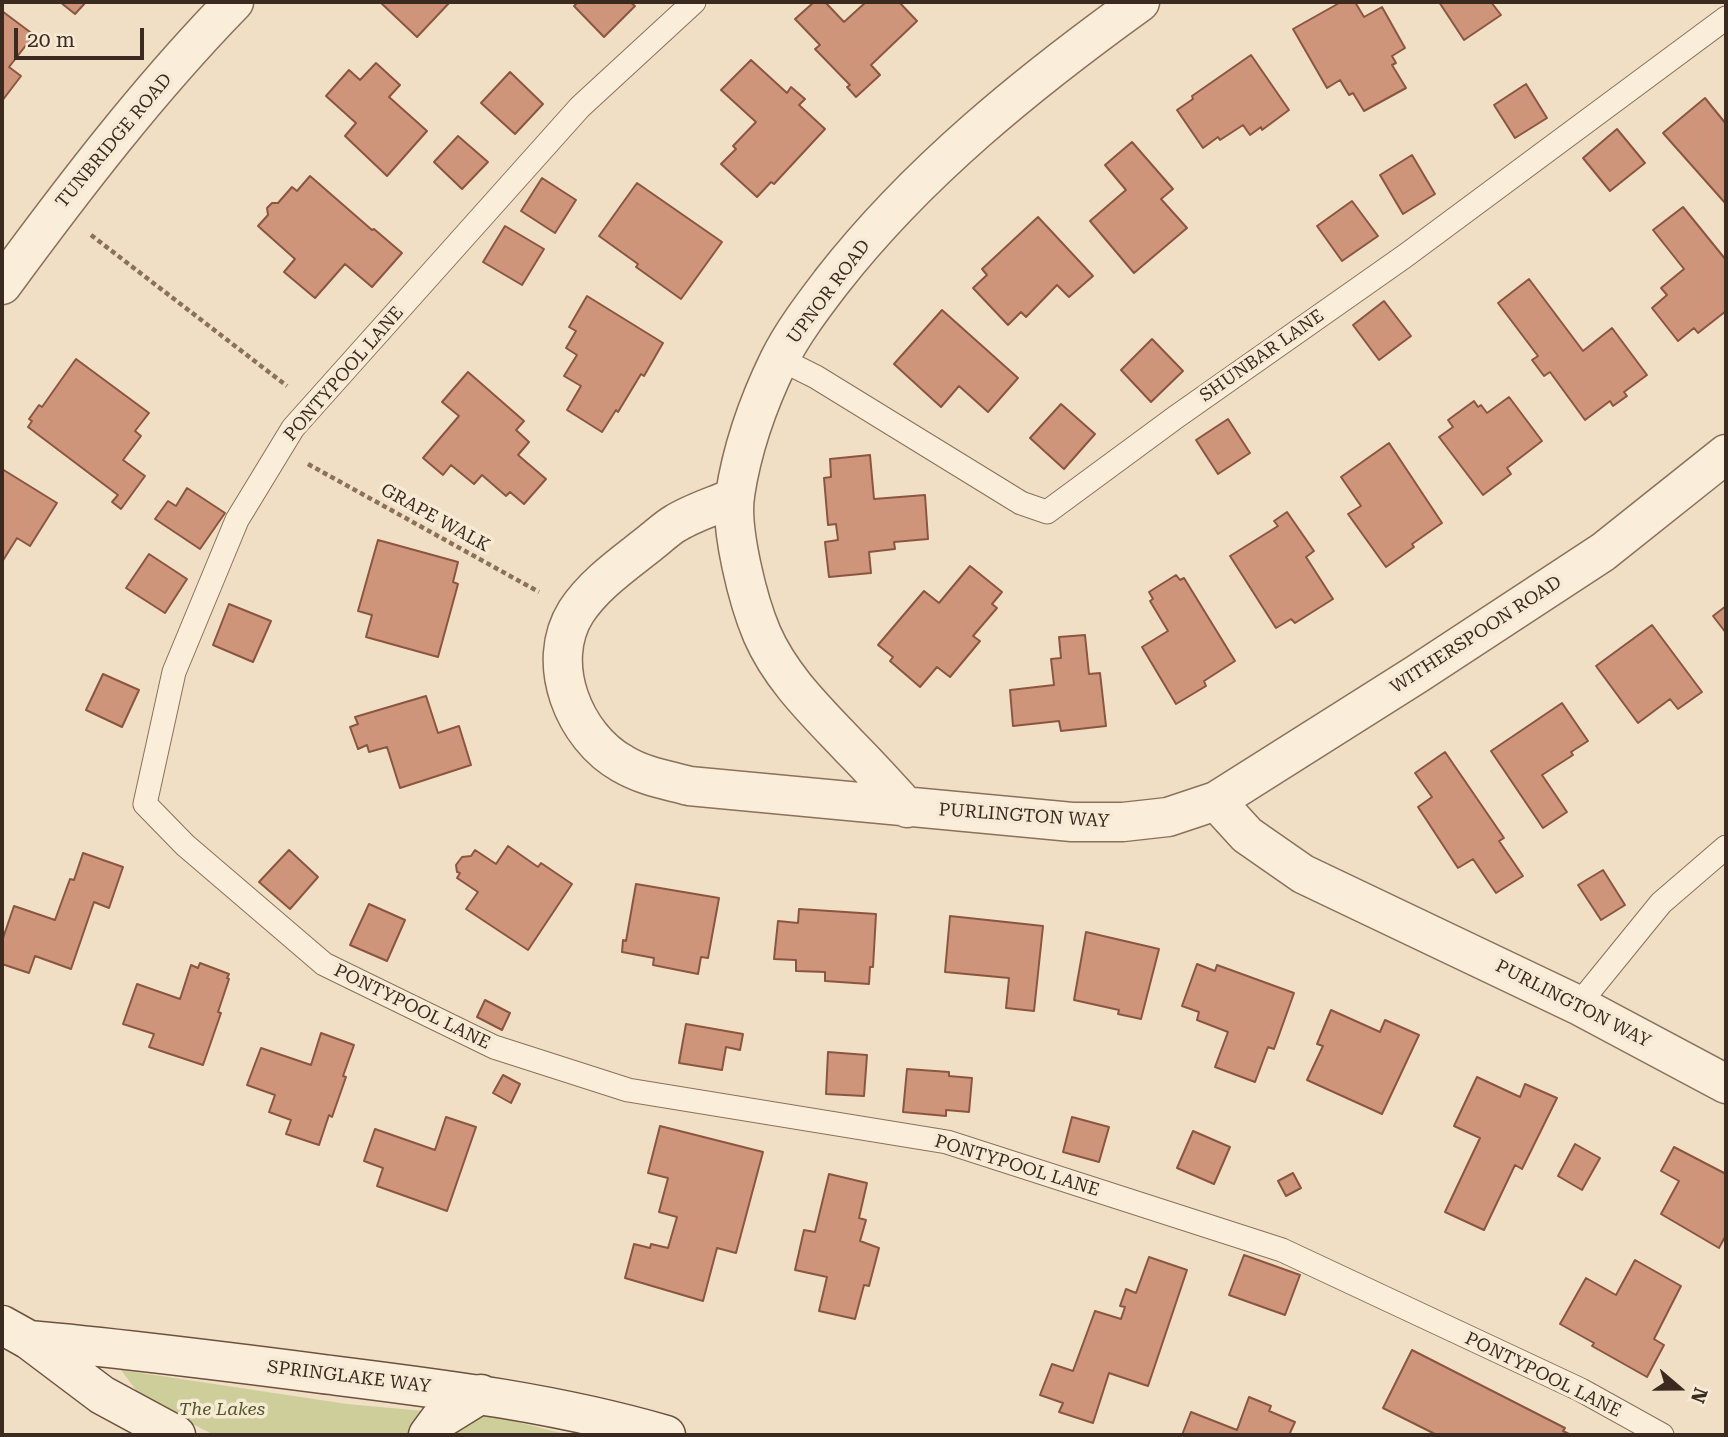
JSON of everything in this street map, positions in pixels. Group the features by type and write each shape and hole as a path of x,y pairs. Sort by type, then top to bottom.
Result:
{"street":[{"name":"TUNBRIDGE ROAD","path":"2,285 57,209 137,110 234,2"},
{"name":"UPNOR ROAD","path":"907,807 812,709 763,635 747,589 740,558 735,497 746,450 760,404 780,359 811,309 853,254 899,205 973,135 1044,74 1140,2"},
{"name":"WITHERSPOON ROAD","path":"1216,802 1603,552 1726,454"},
{"name":"PURLINGTON WAY","path":"735,497 675,523 604,582 576,612 566,638 564,669 569,697 581,724 597,747 624,765 655,778 689,786 1072,822 1123,822 1168,817 1216,802 1247,835 1303,874 1578,1005 1726,1084"},
{"name":"SPRINGLAKE WAY","path":"15,1333 481,1394 666,1435"},
{"name":"SPRINGLAKE WAY","path":"15,1333 102,1395 176,1435"},
{"path":"428,1435 439,1420 481,1394"}],"lane":[{"name":"PONTYPOOL LANE","path":"694,2 580,107 293,428 237,520 174,672 145,804 185,845 324,964 494,1047 628,1090 947,1142 1282,1250 1581,1390 1662,1435"},
{"name":"SHUNBAR LANE","path":"780,359 816,377 1021,503 1048,512 1176,417 1405,256 1726,18"},
{"path":"1578,1005 1661,903 1726,847"}],"path":[{"path":"57,209 312,406"},
{"name":"GRAPE WALK","path":"280,448 576,612"}],"green space":[{"name":"The Lakes","path":"121,1370 347,1404 501,1418 569,1435 214,1435 141,1397"}],"building":[{"path":"60,2 86,2 75,14"},
{"path":"380,2 450,2 417,37"},
{"path":"578,2 630,2 635,6 604,37 574,6"},
{"path":"814,2 825,2 844,22 866,2 899,2 917,21 871,65 880,75 856,97 847,87 850,85 815,49 820,45 795,19"},
{"path":"1341,2 1355,2 1364,17 1382,7 1405,48 1392,56 1396,63 1392,65 1406,88 1364,111 1353,93 1349,95 1340,80 1327,88 1293,29"},
{"path":"1439,2 1491,2 1501,15 1464,40"},
{"path":"2,11 34,35 9,67 21,76 2,101"},
{"path":"1251,55 1289,110 1262,130 1261,127 1250,135 1243,125 1203,148 1177,110 1193,99 1192,96"},
{"path":"751,60 787,93 791,87 805,99 799,105 825,129 774,184 771,182 757,197 721,164 736,149 733,146 756,122 721,90"},
{"path":"376,63 400,85 389,97 427,131 387,176 345,136 356,123 326,96 349,70 360,80"},
{"path":"510,72 543,104 515,134 481,103"},
{"path":"1526,84 1547,118 1515,138 1494,105"},
{"path":"1705,98 1726,124 1726,204 1663,133"},
{"path":"1617,129 1645,163 1610,191 1583,158"},
{"path":"458,136 488,162 462,189 434,162"},
{"path":"1132,142 1173,189 1161,199 1187,228 1134,273 1090,221 1126,190 1105,165"},
{"path":"1412,155 1435,194 1403,214 1380,175"},
{"path":"310,176 402,253 372,287 345,264 315,298 284,272 295,259 258,226 268,215 267,208 272,203 278,203 292,187 297,191"},
{"path":"542,178 576,200 555,233 521,211"},
{"path":"637,183 722,242 681,299 599,236"},
{"path":"1352,201 1378,236 1342,261 1317,226"},
{"path":"1683,207 1726,260 1726,311 1698,333 1694,328 1678,341 1652,308 1667,295 1661,288 1684,269 1653,230"},
{"path":"1038,217 1093,276 1069,297 1057,285 1026,317 1021,312 1008,325 973,288 987,275 982,269"},
{"path":"505,226 544,249 522,285 483,262"},
{"path":"1529,279 1583,351 1612,328 1647,375 1624,392 1627,396 1613,406 1610,401 1585,420 1550,372 1544,376 1532,360 1538,356 1498,303"},
{"path":"587,296 663,343 644,376 641,374 618,412 616,410 602,432 567,410 581,386 564,376 577,355 566,348 576,331 569,327"},
{"path":"1384,301 1411,336 1379,360 1353,325"},
{"path":"942,310 1018,378 988,412 959,386 941,407 894,364"},
{"path":"1152,339 1183,371 1151,402 1121,370"},
{"path":"76,359 149,413 135,431 141,436 123,460 145,476 121,509 112,502 118,495 28,427 32,421 29,419 39,405 42,407"},
{"path":"468,372 524,421 516,430 529,442 518,455 546,479 524,504 510,492 506,496 482,475 474,484 451,465 443,475 423,458 459,416 442,402"},
{"path":"1509,397 1542,441 1507,468 1511,474 1483,495 1439,437 1453,427 1448,420 1474,401 1487,413"},
{"path":"1061,404 1095,434 1064,469 1030,438"},
{"path":"1228,419 1250,453 1218,474 1196,440"},
{"path":"1389,443 1442,523 1386,567 1348,514 1361,506 1341,477"},
{"path":"870,455 874,499 925,495 928,539 894,542 895,549 869,552 871,573 829,577 825,542 838,540 836,524 828,525 824,478 831,477 830,459"},
{"path":"2,469 57,503 30,546 17,538 2,562"},
{"path":"187,488 225,513 200,549 155,519 168,501 176,506"},
{"path":"1287,512 1314,551 1306,557 1333,599 1295,623 1291,619 1276,628 1230,556 1278,526 1274,521"},
{"path":"378,540 458,562 453,582 458,584 438,657 366,637 372,615 358,611"},
{"path":"149,554 187,579 165,613 126,588"},
{"path":"970,566 1002,592 992,604 997,608 973,636 980,641 950,677 937,667 920,687 890,661 893,657 878,645 924,591 939,603"},
{"path":"1176,575 1180,580 1184,578 1235,661 1204,681 1206,686 1176,704 1142,647 1168,631 1150,601 1153,599 1149,592"},
{"path":"229,604 271,621 253,662 213,645"},
{"path":"1726,606 1726,633 1713,616"},
{"path":"1652,625 1702,692 1678,709 1670,699 1638,723 1596,666"},
{"path":"1085,635 1089,674 1100,673 1106,726 1061,731 1059,721 1013,726 1010,690 1054,685 1051,659 1061,658 1059,637"},
{"path":"103,674 139,690 122,727 86,710"},
{"path":"426,696 438,733 459,726 471,765 400,788 387,747 369,752 367,745 358,749 350,727 358,724 355,717"},
{"path":"1562,703 1588,741 1571,752 1573,755 1542,775 1567,812 1543,828 1491,751"},
{"path":"1445,752 1504,838 1499,841 1523,876 1496,893 1473,859 1458,868 1418,807 1432,797 1415,773"},
{"path":"508,846 538,867 541,863 572,884 528,950 466,909 478,892 457,878 460,873 457,872 456,865 462,857 471,856 475,850 496,864"},
{"path":"289,850 318,877 290,909 259,882"},
{"path":"83,853 123,867 109,908 94,902 71,969 35,956 29,973 2,964 2,941 14,906 55,920 70,879 74,880"},
{"path":"1603,870 1625,905 1601,920 1578,885"},
{"path":"636,884 719,898 708,958 701,957 698,974 653,965 654,958 622,952"},
{"path":"369,904 405,920 387,961 350,945"},
{"path":"799,909 876,914 873,967 870,967 869,984 825,981 825,972 796,971 796,960 774,959 778,921 798,923"},
{"path":"950,916 1043,926 1034,1011 1006,1008 1009,978 945,972"},
{"path":"1086,932 1159,949 1141,1019 1118,1014 1119,1010 1074,1000"},
{"path":"200,963 229,974 218,1012 221,1013 203,1065 149,1047 154,1034 123,1024 137,984 180,999 191,965 198,968"},
{"path":"1197,964 1215,971 1217,965 1294,993 1274,1049 1268,1047 1255,1082 1215,1067 1228,1032 1197,1020 1199,1012 1182,1006"},
{"path":"485,1000 510,1013 502,1030 477,1017"},
{"path":"1331,1010 1380,1032 1385,1020 1419,1035 1382,1114 1307,1080 1323,1046 1317,1044"},
{"path":"686,1024 743,1034 740,1050 726,1047 722,1070 679,1063"},
{"path":"321,1033 354,1045 332,1117 329,1115 319,1145 286,1134 291,1120 269,1112 275,1095 247,1085 261,1048 311,1065"},
{"path":"828,1052 867,1055 864,1096 826,1094"},
{"path":"907,1069 949,1072 949,1076 972,1078 969,1112 946,1110 946,1116 903,1112"},
{"path":"503,1075 520,1084 511,1103 493,1093"},
{"path":"1477,1077 1520,1097 1525,1084 1557,1098 1522,1169 1515,1165 1484,1230 1445,1212 1480,1138 1454,1126"},
{"path":"446,1117 476,1127 447,1211 377,1186 383,1168 364,1161 375,1129 435,1150"},
{"path":"1072,1117 1109,1127 1099,1162 1063,1152"},
{"path":"660,1126 763,1152 736,1253 717,1248 703,1301 625,1278 634,1244 650,1248 651,1244 668,1248 677,1217 659,1212 668,1178 648,1173"},
{"path":"1193,1131 1230,1147 1214,1184 1177,1168"},
{"path":"1575,1144 1600,1158 1582,1190 1558,1176"},
{"path":"1674,1147 1726,1174 1726,1235 1719,1248 1661,1214 1679,1181 1661,1171"},
{"path":"1293,1173 1301,1188 1286,1196 1278,1181"},
{"path":"829,1174 867,1183 859,1218 866,1220 860,1241 879,1248 869,1286 864,1285 855,1319 819,1311 827,1277 795,1270 804,1230 815,1232"},
{"path":"1244,1255 1300,1275 1285,1315 1229,1295"},
{"path":"1149,1257 1187,1270 1148,1386 1109,1373 1093,1423 1059,1412 1063,1403 1040,1395 1052,1364 1073,1371 1095,1311 1121,1319 1125,1307 1120,1306 1126,1289 1136,1293"},
{"path":"1635,1260 1681,1286 1654,1339 1664,1345 1647,1377 1592,1346 1594,1343 1560,1324 1586,1278 1616,1295"},
{"path":"1412,1350 1565,1428 1563,1431 1571,1435 1437,1435 1383,1408"},
{"path":"1249,1397 1271,1406 1269,1411 1295,1422 1289,1435 1182,1435 1191,1412 1237,1430"}]}
